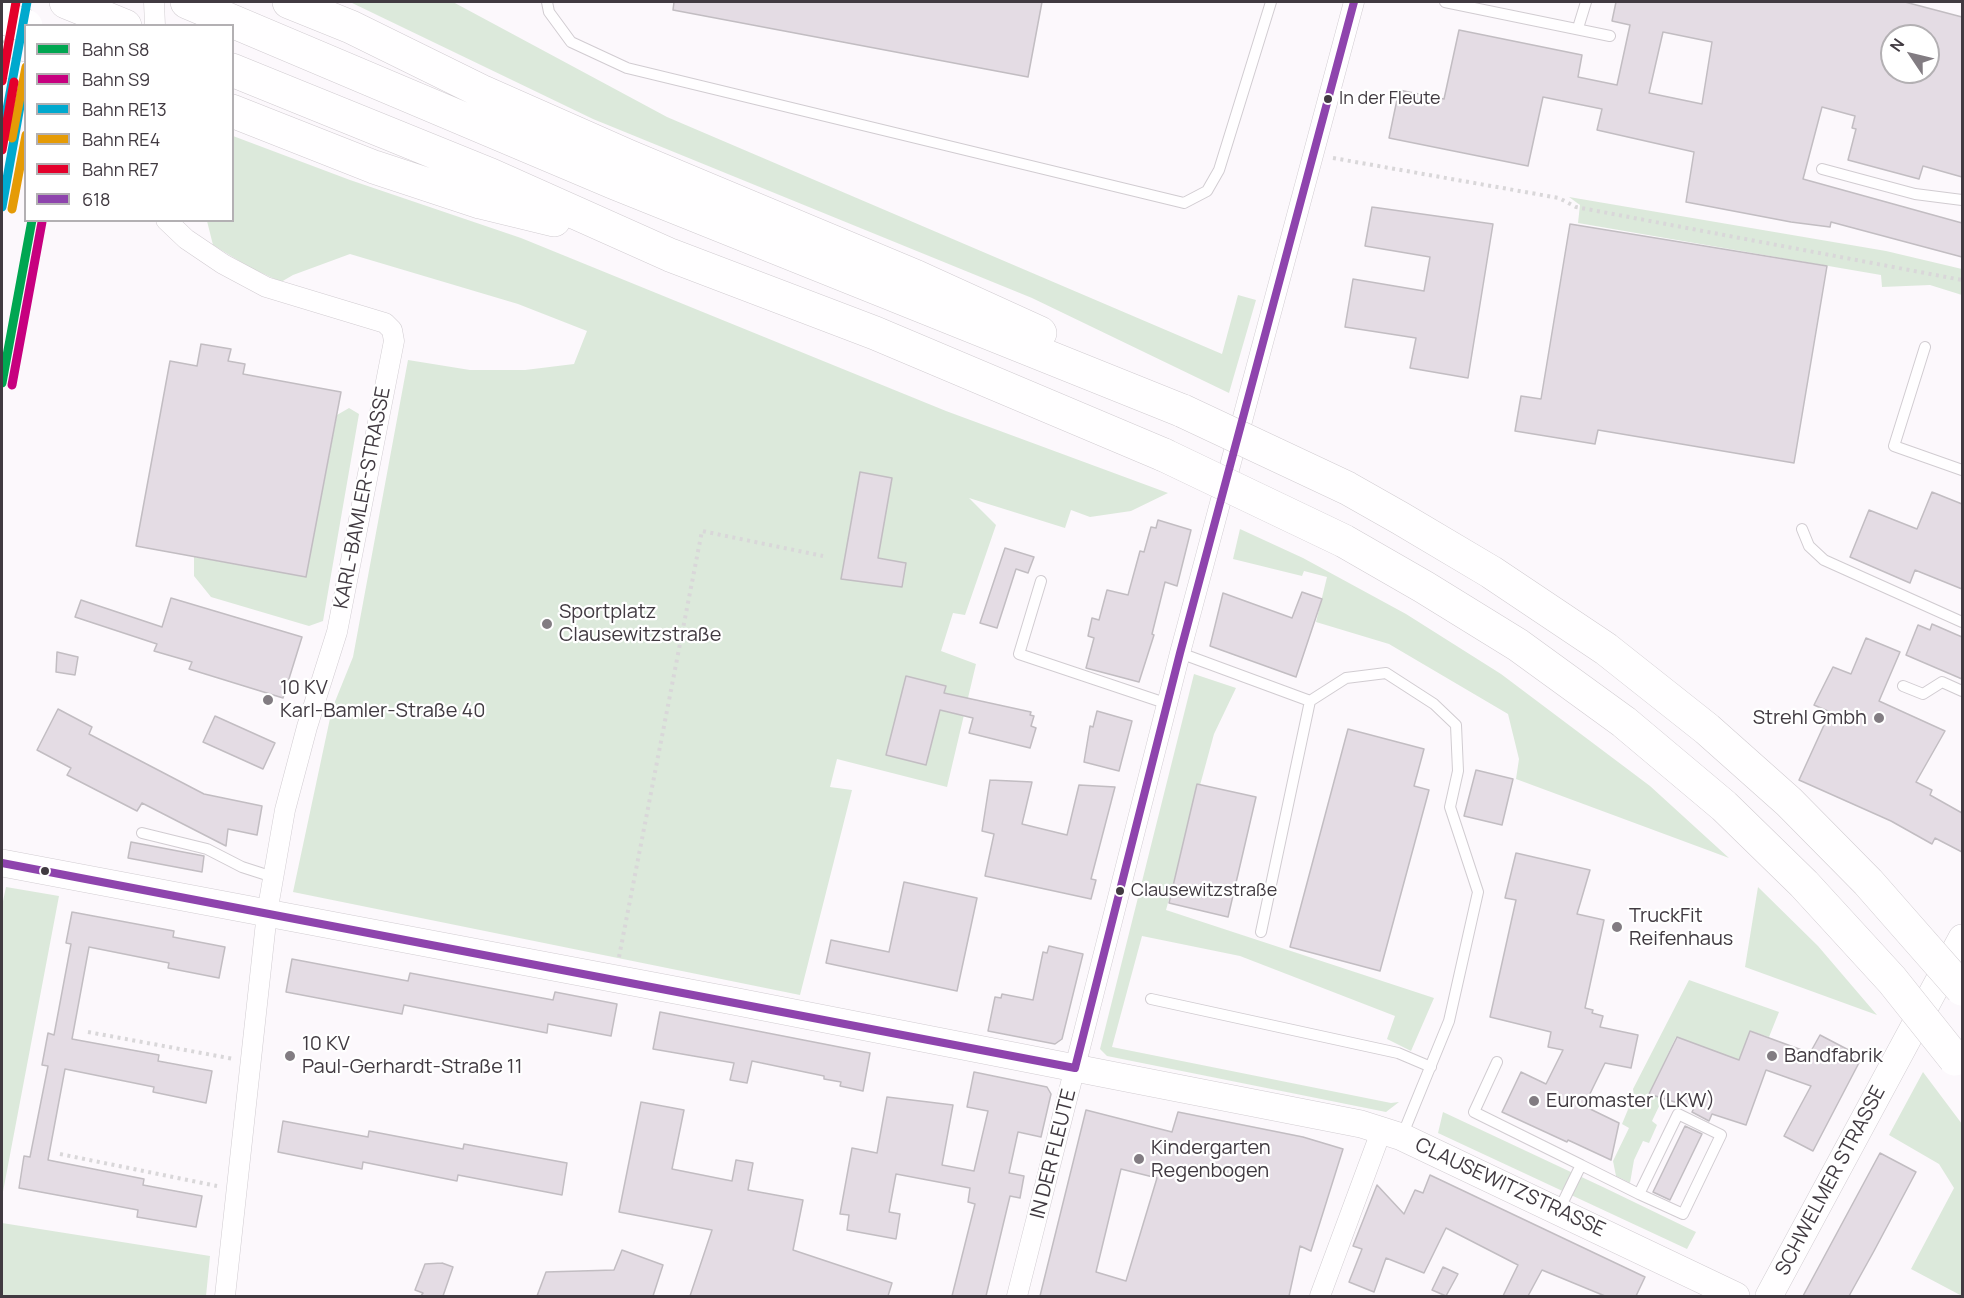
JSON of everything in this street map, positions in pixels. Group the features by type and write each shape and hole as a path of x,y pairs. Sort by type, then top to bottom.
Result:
{"highway":[{"path":"66,2 120,24"},
{"path":"187,2 291,44 615,183 1184,411 1328,479 1400,518 1491,572 1606,649 1707,729 1790,802 1868,882 1962,989"},
{"path":"294,4 627,156 917,277 1094,357 1125,372 1184,411"},
{"path":"2,17 24,25"},
{"path":"234,71 491,176 630,238 875,333 1164,455 1344,541 1424,587 1518,645 1624,722 1724,806 1796,876 1892,980 1959,1064"},
{"path":"234,112 374,167 480,202 630,238"}],"street":[{"path":"154,2 155,24"},
{"name":"IN DER FLEUTE","path":"1017,1296 1180,653 1354,2"},
{"path":"2,66 24,72"},
{"name":"KARL-BAMLER-STRASSE","path":"168,222 186,239 223,264 266,287 385,323 392,330 394,341 337,632 307,727 288,799 273,878 249,1062 225,1296"},
{"name":"CLAUSEWITZSTRASSE","path":"2,863 1075,1068 1392,1133 1559,1210 1736,1296"},
{"name":"SCHWELMER STRASSE","path":"1769,1296 1962,938"},
{"path":"1320,1296 1392,1133"}],"lane":[{"path":"547,2 549,12 571,42 627,68 1185,202 1207,191 1219,170 1271,2"},
{"path":"1445,2 1610,36"},
{"path":"1578,28 1586,2"},
{"path":"1822,169 1915,194 1962,200"},
{"path":"1925,347 1894,446 1962,470"},
{"path":"1802,529 1809,546 1824,560 1962,622"},
{"path":"1041,581 1019,654 1167,704"},
{"path":"1180,653 1310,701"},
{"path":"1261,932 1310,701 1346,678 1386,673 1434,704 1456,725 1458,771 1450,807 1478,892 1449,1021 1431,1067 1392,1133"},
{"path":"1903,686 1923,694 1942,682 1962,691"},
{"path":"142,833 207,849 242,867 273,878"},
{"path":"1151,999 1398,1053 1431,1067"},
{"path":"1497,1062 1474,1113 1639,1194 1683,1214 1720,1135 1678,1114 1639,1194"},
{"path":"1559,1210 1581,1165"}],"path":[{"path":"1314,154 1559,198 1576,207 1962,280"},
{"path":"615,979 702,531 823,556"},
{"path":"88,1032 249,1062"},
{"path":"60,1154 236,1190"}],"green space":[{"path":"350,2 453,2 667,117 1222,354 1238,295 1256,300 1229,393 1032,298 593,119"},
{"path":"234,136 350,180 521,238 946,411 1168,493 1131,511 1090,517 1071,510 1065,528 969,498 996,525 965,615 953,613 941,651 976,664 947,787 837,759 830,787 852,790 800,995 293,892 332,709 353,657 408,360 470,370 525,370 574,364 587,331 518,304 350,254 293,275 281,282 249,267 213,245 207,222 234,222"},
{"path":"1569,197 1886,251 1962,269 1962,295 1930,285 1882,287 1881,275 1578,223 1580,205"},
{"path":"349,408 359,414 323,621 309,626 211,597 194,576 194,557 306,577 337,415"},
{"path":"1240,529 1303,558 1406,614 1501,674 1650,786 1729,858 1516,779 1519,759 1508,714 1389,644 1316,622 1327,577 1304,571 1302,576 1233,559"},
{"path":"1194,674 1236,688 1214,734 1166,910 1434,998 1411,1051 1387,1039 1395,1016 1240,956 1142,936 1112,1047 1391,1103 1399,1102 1386,1112 1107,1056 1100,1049"},
{"path":"6,887 59,896 2,1197 2,906"},
{"path":"1758,887 1818,946 1877,1015 1745,967"},
{"path":"1689,980 1779,1012 1769,1037 1750,1031 1739,1060 1676,1037 1649,1094 1663,1098 1652,1121 1657,1125 1649,1143 1643,1141 1634,1160 1630,1183 1616,1176 1613,1161 1629,1128 1622,1124 1634,1095 1633,1089"},
{"path":"1923,1072 1962,1124 1962,1296 1911,1269 1954,1188 1939,1164 1889,1135"},
{"path":"1443,1112 1696,1232 1687,1249 1438,1133"},
{"path":"2,1223 210,1256 206,1296 2,1296"}],"building":[{"path":"674,2 1042,2 1028,77 673,10"},
{"path":"1616,2 1905,2 1962,17 1962,177 1923,166 1919,179 1848,160 1856,129 1852,128 1855,116 1822,107 1803,179 1962,223 1962,257 1831,222 1830,227 1791,222 1686,202 1694,152 1597,130 1602,109 1543,97 1528,166 1389,138 1399,90 1444,99 1459,30 1582,55 1578,77 1617,85 1630,25 1612,21","holes":["1663,32 1712,42 1702,104 1649,93"]},
{"path":"1372,207 1493,224 1468,378 1410,368 1416,338 1345,327 1353,279 1424,291 1430,257 1365,246"},
{"path":"1570,224 1827,266 1794,463 1598,430 1595,444 1515,431 1521,396 1541,399"},
{"path":"201,344 231,349 228,361 245,364 243,374 341,392 306,577 136,546 170,361 197,366"},
{"path":"860,472 892,478 878,558 906,563 902,587 841,579"},
{"path":"1932,492 1962,504 1962,589 1915,570 1910,583 1850,557 1869,510 1917,529"},
{"path":"1158,520 1191,530 1177,586 1165,582 1152,634 1154,635 1139,682 1086,668 1094,638 1088,636 1092,618 1099,620 1107,590 1128,595 1140,551 1144,552 1151,527 1156,528"},
{"path":"1005,548 1034,557 1028,573 1016,569 997,628 980,623"},
{"path":"1302,592 1322,599 1296,677 1210,646 1223,593 1292,618"},
{"path":"171,598 302,637 283,698 189,669 192,662 154,651 157,644 75,617 81,600 162,627"},
{"path":"1932,624 1962,637 1962,679 1906,655 1918,625 1930,630"},
{"path":"1866,638 1900,652 1879,701 1945,731 1916,782 1932,790 1930,795 1962,813 1962,852 1935,838 1932,844 1891,821 1799,780 1830,712 1814,705 1833,667 1851,674"},
{"path":"57,652 78,657 75,675 56,672"},
{"path":"906,676 946,686 944,693 1031,712 1030,715 1034,716 1031,726 1036,728 1030,748 969,733 973,718 940,710 926,765 886,755"},
{"path":"58,709 92,727 89,734 204,794 262,806 257,835 228,829 226,846 142,803 137,811 67,775 71,768 37,750"},
{"path":"1097,711 1132,721 1119,771 1084,762 1090,726 1093,727"},
{"path":"215,716 275,743 263,769 203,742"},
{"path":"1348,729 1424,749 1414,786 1429,790 1380,971 1290,947"},
{"path":"1476,770 1513,779 1502,825 1464,816"},
{"path":"990,780 1032,782 1022,824 1067,835 1079,785 1115,787 1091,879 1096,880 1091,899 985,876 994,834 982,831"},
{"path":"1197,784 1256,797 1228,917 1169,903"},
{"path":"131,842 204,856 202,872 128,858"},
{"path":"1516,853 1590,870 1577,914 1604,920 1585,1008 1603,1016 1600,1027 1638,1035 1631,1068 1605,1063 1584,1106 1619,1123 1611,1160 1502,1112 1521,1072 1546,1084 1563,1050 1548,1047 1551,1032 1490,1017 1516,900 1505,898"},
{"path":"904,882 977,898 957,991 826,963 831,940 889,952"},
{"path":"72,912 174,931 173,937 225,947 219,978 168,968 169,963 89,947 72,1039 159,1055 158,1061 212,1071 206,1103 153,1092 154,1087 65,1069 48,1160 144,1179 143,1185 202,1196 196,1227 137,1217 138,1210 19,1188 24,1156 30,1157 48,1066 42,1065 48,1033 54,1035 71,944 66,943"},
{"path":"1049,946 1083,954 1062,1039 1055,1044 988,1031 995,997 1001,998 1002,994 1033,1000 1043,952 1047,953"},
{"path":"292,959 408,981 410,973 553,1000 555,992 617,1004 611,1036 548,1024 547,1033 404,1005 402,1014 286,992"},
{"path":"660,1012 870,1053 863,1091 840,1086 841,1082 824,1079 824,1076 752,1061 747,1083 730,1080 734,1063 653,1049"},
{"path":"1750,1031 1810,1053 1820,1035 1862,1057 1813,1151 1784,1136 1811,1086 1766,1070 1746,1125 1712,1114 1709,1121 1692,1112 1694,1108 1649,1094 1677,1037 1739,1060"},
{"path":"974,1072 1047,1087 1051,1094 1041,1137 1018,1132 1009,1173 1024,1176 1020,1198 1010,1196 986,1296 952,1296 975,1204 968,1202 970,1188 896,1174 889,1212 900,1214 896,1239 847,1230 849,1215 840,1214 852,1148 877,1153 887,1097 953,1105 942,1165 974,1171 988,1111 967,1107"},
{"path":"641,1102 684,1110 672,1169 732,1181 736,1160 753,1163 748,1190 803,1200 793,1250 892,1283 888,1296 690,1296 712,1230 619,1212"},
{"path":"1086,1110 1172,1132 1178,1112 1303,1137 1343,1149 1311,1251 1300,1246 1289,1296 1040,1296","holes":["1121,1169 1157,1178 1126,1281 1096,1272"]},
{"path":"283,1121 368,1137 369,1131 463,1149 464,1144 567,1163 562,1195 458,1175 457,1181 363,1162 362,1169 278,1152"},
{"path":"1685,1126 1702,1134 1670,1200 1653,1192"},
{"path":"1880,1153 1916,1172 1874,1251 1849,1296 1803,1296"},
{"path":"1430,1175 1645,1277 1636,1296 1605,1296 1542,1270 1528,1296 1503,1296 1518,1265 1446,1228 1424,1273 1386,1258 1374,1292 1349,1282 1362,1249 1353,1246 1377,1185 1404,1214 1415,1190 1423,1193"},
{"path":"622,1250 663,1265 653,1296 537,1296 546,1272 614,1270"},
{"path":"442,1263 453,1267 443,1296 421,1296 423,1293 415,1290 425,1264"},
{"path":"1443,1267 1458,1274 1446,1296 1432,1290"}],"railway":[{"path":"2,40 9,2"}],"rail line":[{"name":"RE7","path":"2,81 16,2"},
{"name":"RE13","path":"2,136 27,2"},
{"name":"RE4","path":"12,138 24,77"},
{"name":"RE7","path":"2,150 14,82"},
{"name":"RE13","path":"2,207 24,84"},
{"name":"RE4","path":"12,209 24,146"},
{"name":"S8","path":"2,383 32,222"},
{"name":"S9","path":"12,385 42,222"}],"transit line":[{"name":"618","path":"1075,1068 1180,653 1354,2"},
{"name":"618","path":"2,863 1075,1068"}],"place":[{"name":"In der Fleute","path":"1328,99"},
{"name":"Sportplatz Clausewitzstraße","path":"547,624"},
{"name":"10 KV Karl-Bamler-Straße 40","path":"268,700"},
{"name":"Strehl Gmbh","path":"1879,718"},
{"name":"Clausewitzstraße","path":"1120,891"},
{"name":"TruckFit Reifenhaus","path":"1617,927"},
{"name":"10 KV Paul-Gerhardt-Straße 11","path":"290,1056"},
{"name":"Bandfabrik","path":"1772,1056"},
{"name":"Euromaster (LKW)","path":"1534,1101"},
{"name":"Kindergarten Regenbogen","path":"1139,1159"}]}
